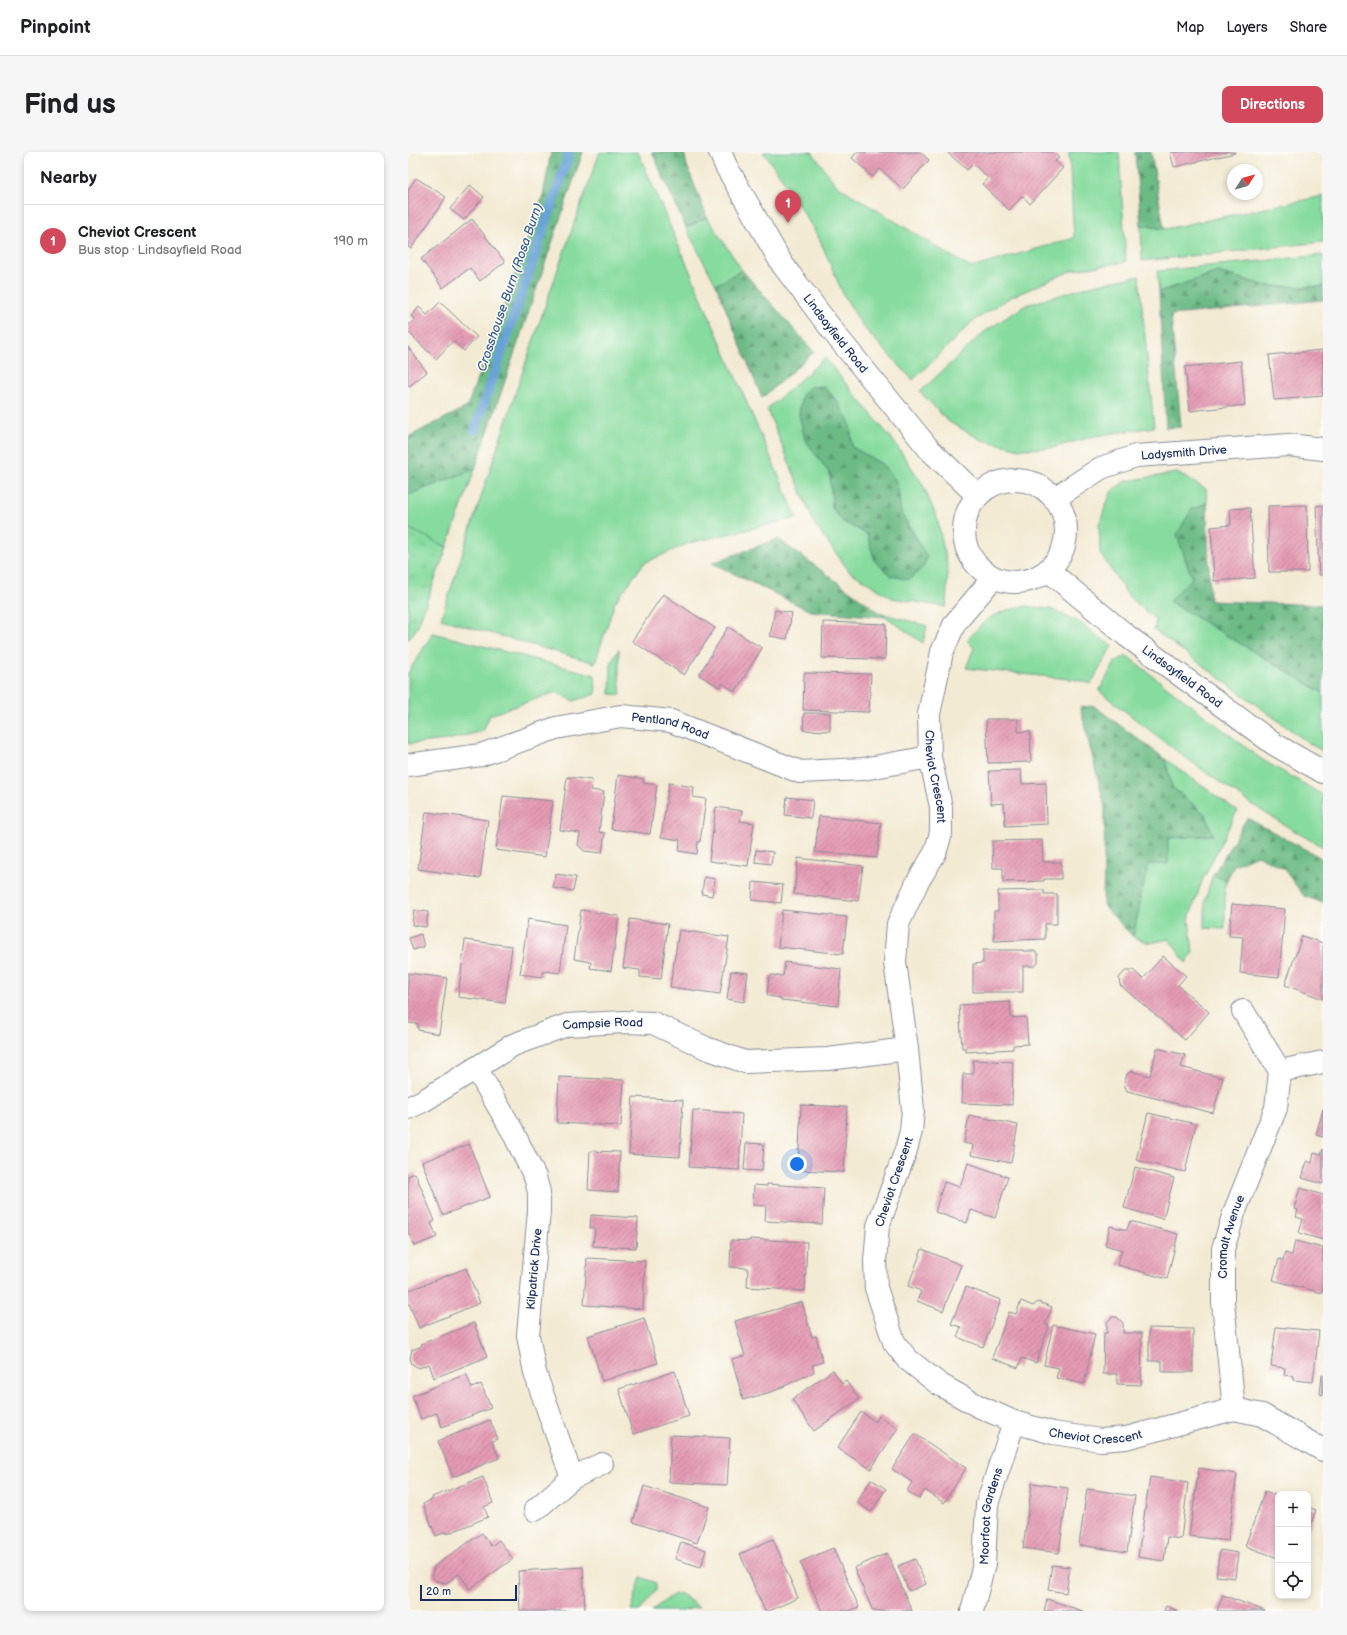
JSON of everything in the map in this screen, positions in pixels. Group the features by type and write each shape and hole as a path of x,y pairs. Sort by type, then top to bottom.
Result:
{"street":[{"name":"Lindsayfield Road","path":"720,152 726,166 787,270 839,339 905,422 929,449 978,496"},
{"name":"Ladysmith Drive","path":"1055,498 1101,468 1136,456 1288,445 1323,449"},
{"path":"1011,480 1028,481 1043,487 1055,498 1064,512 1067,528 1066,544 1059,559 1049,571 1036,579 1022,583 1007,582 993,578 979,568 969,554 964,538 965,522 970,506 978,496 995,484 1011,480"},
{"name":"Lindsayfield Road","path":"1049,571 1127,636 1274,744 1323,772"},
{"name":"Cheviot Crescent","path":"993,578 955,623 942,652 929,714 930,757 941,807 941,832 935,852 917,883 898,924 895,962 907,1049 913,1110 911,1131 906,1150 878,1226 875,1261 876,1288 894,1342 907,1358 939,1384 978,1406 1014,1422 1053,1433 1101,1440 1126,1438 1234,1409 1262,1415 1323,1450"},
{"name":"Pentland Road","path":"408,765 481,755 556,728 620,716 671,721 800,772 863,769 930,757"},
{"path":"1243,1012 1280,1071 1323,1062"},
{"name":"Campsie Road","path":"408,1108 423,1101 513,1045 567,1025 624,1022 653,1023 706,1048 745,1062 828,1058 907,1049"},
{"name":"Kilpatrick Drive","path":"476,1068 512,1130 535,1177 539,1192 539,1211 528,1335 535,1373 572,1478"},
{"name":"Cromalt Avenue","path":"1234,1409 1223,1303 1223,1249 1234,1213 1276,1108 1280,1071"},
{"name":"Moorfoot Gardens","path":"972,1611 975,1606 984,1564 986,1504 1014,1422"},
{"path":"535,1510 572,1478 602,1464"}],"green space":[{"path":"551,152 583,152 475,469 408,495 408,437 467,407 543,196"},
{"path":"600,152 638,152 797,518 689,543 644,563 615,602 595,663 441,619 538,326"},
{"path":"652,152 684,152 687,166 707,217 686,228"},
{"path":"763,152 812,152 836,185 971,268 1074,238 1069,152 1119,152 1126,262 1073,270 1009,298 972,322 913,380 863,327 843,294 820,240 784,181"},
{"path":"1135,152 1151,152 1164,229 1141,225"},
{"path":"1323,196 1323,242 1142,261 1141,225 1165,229"},
{"path":"707,217 742,270 716,285 686,228"},
{"path":"1323,255 1323,287 1267,286 1218,272 1159,292 1157,271"},
{"path":"742,270 814,352 762,398 716,285"},
{"path":"1218,272 1267,286 1323,287 1323,300 1171,315 1181,427 1166,428 1159,292"},
{"path":"1139,276 1154,427 1095,436 1052,448 1020,449 982,440 949,422 920,392 984,332 1026,305 1094,285"},
{"path":"825,358 895,443 922,483 937,518 948,569 946,607 892,598 849,571 815,525 767,409","holes":["823,386 838,402 850,424 852,447 885,466 897,483 901,513 918,540 875,561 867,534 842,521 832,507 830,474 805,439 799,414 802,395"]},
{"path":"823,386 838,402 850,424 852,447 885,466 897,483 901,513 927,557 924,566 909,580 891,576 875,561 867,534 842,521 832,507 830,474 805,439 799,414 802,395 810,387"},
{"path":"475,469 447,547 408,528 408,495"},
{"path":"1177,473 1206,489 1207,503 1192,509 1177,535 1192,578 1169,601 1323,693 1323,751 1310,744 1154,630 1156,620 1129,597 1100,553 1099,524 1111,492 1125,481"},
{"path":"1207,503 1210,601 1323,605 1323,693 1169,601 1192,578 1177,535 1192,509"},
{"path":"408,528 447,547 417,628 408,640"},
{"path":"778,539 886,617 810,611 712,563"},
{"path":"1026,606 1051,609 1079,622 1112,646 1091,684 1078,680 966,668 974,648 967,640 988,618 1007,610"},
{"path":"881,613 927,626 923,643 886,617"},
{"path":"433,633 595,675 596,694 573,701 556,692 490,715 483,731 448,740 408,744 408,673"},
{"path":"619,649 619,677 621,695 610,694 611,663"},
{"path":"1127,656 1261,759 1323,795 1323,847 1264,812 1208,774 1099,691 1116,661"},
{"path":"1094,706 1165,759 1172,787 1206,815 1213,835 1168,838 1168,864 1148,864 1133,937 1103,905 1105,807 1080,707"},
{"path":"1165,759 1237,811 1202,881 1189,919 1193,952 1186,963 1169,939 1150,943 1133,937 1148,864 1168,838 1213,835 1206,815 1172,788"},
{"path":"1247,818 1323,859 1323,903 1304,896 1283,868 1257,855 1234,865 1227,881 1213,875"},
{"path":"1213,875 1227,881 1225,885 1225,929 1205,928 1205,900"},
{"path":"641,1577 656,1583 656,1590 640,1611 631,1611"},
{"path":"674,1594 681,1594 699,1607 682,1611 651,1611"}],"building":[{"path":"857,152 920,152 929,160 903,189 880,169 873,177 852,158"},
{"path":"947,152 1053,152 1059,158 1055,161 1063,168 1030,204 1023,196 1009,210 982,184 988,178 973,164 967,170"},
{"path":"1170,152 1235,152 1235,153 1174,167"},
{"path":"416,178 446,197 411,249 408,247 408,190"},
{"path":"470,185 484,197 464,220 450,209"},
{"path":"472,219 505,262 480,281 470,268 443,288 421,259"},
{"path":"440,302 477,337 464,351 453,341 436,359 408,332 408,326 415,319 411,316 419,307 427,315"},
{"path":"408,347 427,372 408,387"},
{"path":"1323,350 1323,396 1274,400 1269,355"},
{"path":"1241,361 1245,405 1190,411 1185,367"},
{"path":"1307,505 1308,572 1269,572 1268,506"},
{"path":"1323,505 1323,575 1319,575 1316,506"},
{"path":"1250,508 1255,578 1214,581 1211,527 1231,525 1230,509"},
{"path":"663,594 715,628 684,675 632,641"},
{"path":"775,610 792,613 787,639 770,636"},
{"path":"823,622 886,624 885,659 822,658"},
{"path":"728,627 762,648 735,692 722,683 720,687 699,675"},
{"path":"804,673 871,674 869,712 803,710"},
{"path":"804,713 830,713 830,731 803,730"},
{"path":"986,719 1018,719 1018,732 1030,731 1031,762 988,763"},
{"path":"1021,770 1022,784 1046,783 1047,824 1005,826 1004,803 991,804 989,771"},
{"path":"618,775 644,779 643,783 657,785 650,834 611,829"},
{"path":"567,777 592,780 591,790 604,792 599,832 605,833 602,853 584,851 578,845 580,833 560,830"},
{"path":"669,783 694,787 693,797 706,799 697,854 679,851 680,840 661,837"},
{"path":"503,796 553,801 545,857 496,850"},
{"path":"787,797 813,800 811,818 785,815"},
{"path":"716,807 742,811 740,821 754,823 748,866 709,861"},
{"path":"426,812 488,820 480,878 418,869"},
{"path":"819,816 881,823 877,858 815,852"},
{"path":"1042,840 1043,862 1061,862 1061,879 1003,882 1003,868 993,868 992,841"},
{"path":"756,850 773,852 771,864 755,862"},
{"path":"798,858 863,866 858,901 794,894"},
{"path":"556,874 576,877 573,891 553,888"},
{"path":"704,877 715,879 712,896 702,894"},
{"path":"753,882 783,885 781,903 752,900"},
{"path":"1044,890 1044,894 1057,894 1057,924 1045,924 1045,939 994,941 994,911 998,911 998,891"},
{"path":"1232,904 1285,909 1279,977 1240,973 1243,937 1229,936"},
{"path":"414,910 428,912 426,927 412,925"},
{"path":"581,910 619,916 611,971 590,968 591,962 574,959"},
{"path":"782,910 847,917 843,954 778,947"},
{"path":"528,919 566,925 560,973 543,971 542,977 520,974"},
{"path":"630,919 668,924 661,979 640,977 640,970 623,968"},
{"path":"679,930 729,937 720,994 670,987"},
{"path":"421,934 424,947 413,950 409,938"},
{"path":"1302,936 1323,943 1323,999 1285,985"},
{"path":"465,940 512,946 505,1003 458,997"},
{"path":"983,950 1023,950 1034,951 1038,954 1038,963 1035,966 1023,966 1023,992 973,992 973,964 983,963"},
{"path":"1163,956 1186,976 1178,985 1209,1012 1185,1040 1120,985 1119,978 1126,970 1133,970 1143,979"},
{"path":"785,962 841,969 838,1006 781,1000 781,998 769,996 767,994 769,977 772,975 783,976"},
{"path":"731,971 748,973 744,1002 727,999"},
{"path":"408,973 447,978 439,1034 418,1030 418,1024 408,1023"},
{"path":"1010,1002 1011,1018 1026,1017 1028,1044 1013,1045 1013,1049 966,1052 966,1048 962,1048 959,1005"},
{"path":"1157,1048 1185,1055 1181,1067 1223,1078 1213,1113 1127,1091 1124,1084 1127,1074 1131,1071 1150,1076"},
{"path":"973,1060 1013,1062 1012,1105 962,1103 963,1074 973,1074"},
{"path":"559,1077 624,1080 621,1126 557,1123"},
{"path":"633,1097 683,1100 680,1157 629,1154"},
{"path":"801,1105 847,1107 844,1172 798,1170"},
{"path":"1323,1109 1323,1137 1316,1135"},
{"path":"693,1110 742,1114 739,1170 689,1167"},
{"path":"1148,1113 1196,1124 1185,1172 1136,1160"},
{"path":"969,1115 1018,1125 1011,1163 971,1155 973,1145 964,1143"},
{"path":"746,1143 764,1144 762,1171 744,1170"},
{"path":"469,1144 490,1197 443,1215 422,1162"},
{"path":"1323,1149 1323,1184 1302,1178 1307,1161 1312,1163 1314,1153 1321,1155"},
{"path":"590,1151 620,1152 618,1192 588,1190"},
{"path":"968,1163 1008,1177 995,1218 971,1210 967,1223 935,1212 944,1182 960,1187"},
{"path":"1135,1167 1174,1178 1163,1219 1124,1208"},
{"path":"415,1173 435,1221 431,1223 437,1237 414,1246 408,1232 408,1176"},
{"path":"767,1184 824,1188 822,1224 765,1221 766,1206 753,1205 754,1185 767,1186"},
{"path":"1300,1188 1323,1195 1323,1240 1299,1233 1303,1219 1296,1217 1298,1210 1294,1209"},
{"path":"591,1215 638,1218 636,1248 593,1246 595,1228 590,1228"},
{"path":"1130,1221 1178,1234 1167,1279 1117,1265 1122,1250 1105,1245 1110,1226 1127,1230"},
{"path":"750,1239 807,1242 805,1291 747,1287 748,1268 730,1267 731,1240 750,1241"},
{"path":"1295,1241 1323,1248 1322,1293 1273,1280 1279,1259 1283,1260 1285,1253 1292,1255"},
{"path":"922,1249 961,1265 943,1311 917,1301 921,1291 908,1286"},
{"path":"587,1258 645,1261 643,1309 584,1305"},
{"path":"466,1268 480,1303 419,1328 408,1301 408,1291"},
{"path":"966,1287 1001,1300 983,1347 957,1337 961,1327 951,1324"},
{"path":"1021,1301 1033,1306 1038,1302 1052,1307 1045,1324 1049,1326 1036,1363 1022,1358 1018,1368 992,1358 1009,1312 1016,1314"},
{"path":"802,1302 812,1337 816,1336 823,1362 812,1365 814,1372 774,1391 743,1400 732,1359 745,1356 735,1321"},
{"path":"1112,1317 1117,1317 1123,1323 1123,1333 1142,1333 1141,1385 1117,1384 1117,1374 1103,1374 1104,1333 1107,1333 1107,1322"},
{"path":"644,1318 658,1363 602,1381 588,1336"},
{"path":"474,1323 487,1357 434,1378 429,1364 419,1368 412,1364 410,1358 412,1350 422,1346 421,1344"},
{"path":"1053,1325 1095,1334 1084,1384 1056,1378 1059,1368 1044,1365"},
{"path":"1276,1327 1319,1331 1313,1382 1293,1380 1293,1376 1284,1375 1285,1368 1271,1366"},
{"path":"1149,1328 1193,1329 1193,1372 1162,1372 1162,1361 1149,1361"},
{"path":"833,1370 842,1384 846,1381 859,1399 814,1431 792,1399"},
{"path":"675,1371 689,1416 633,1434 619,1389"},
{"path":"466,1374 472,1388 481,1384 491,1408 442,1427 437,1413 421,1419 412,1396"},
{"path":"1323,1375 1323,1395 1320,1394"},
{"path":"861,1412 876,1422 879,1416 898,1428 871,1469 837,1448"},
{"path":"490,1420 498,1439 492,1441 499,1458 453,1477 438,1441"},
{"path":"915,1434 966,1468 944,1503 925,1490 919,1499 907,1491 912,1482 892,1469"},
{"path":"671,1435 730,1438 727,1485 669,1482"},
{"path":"1199,1468 1237,1474 1228,1541 1189,1536"},
{"path":"483,1477 493,1503 484,1507 488,1517 447,1534 446,1532 436,1536 423,1504 433,1499 432,1497"},
{"path":"1150,1477 1188,1483 1181,1539 1167,1537 1164,1561 1138,1557"},
{"path":"871,1479 886,1489 871,1512 857,1502"},
{"path":"1032,1483 1068,1488 1059,1553 1023,1548"},
{"path":"644,1486 709,1507 697,1543 633,1522"},
{"path":"1087,1489 1135,1496 1127,1552 1079,1545"},
{"path":"1265,1491 1275,1495 1275,1557 1245,1546"},
{"path":"1311,1508 1316,1510 1311,1523"},
{"path":"482,1533 491,1546 499,1540 513,1559 470,1589 459,1574 446,1583 436,1581 432,1576 434,1566"},
{"path":"773,1539 798,1598 769,1611 765,1611 740,1554"},
{"path":"681,1542 706,1550 701,1567 675,1559"},
{"path":"833,1548 859,1607 849,1611 822,1611 800,1562"},
{"path":"1220,1550 1238,1553 1235,1578 1216,1576"},
{"path":"887,1553 912,1611 873,1611 854,1568"},
{"path":"915,1559 926,1584 909,1591 898,1566"},
{"path":"1052,1565 1070,1567 1066,1593 1048,1590"},
{"path":"583,1567 585,1611 520,1611 518,1571"},
{"path":"1223,1595 1265,1611 1217,1611"},
{"path":"1047,1599 1083,1611 1044,1611"},
{"path":"1166,1606 1178,1611 1164,1611"}],"waterway":[{"name":"Crosshouse Burn (Rosa Burn)","path":"475,430 567,161 568,152"}],"place":[{"name":"Cheviot Crescent","path":"788,223"}]}
